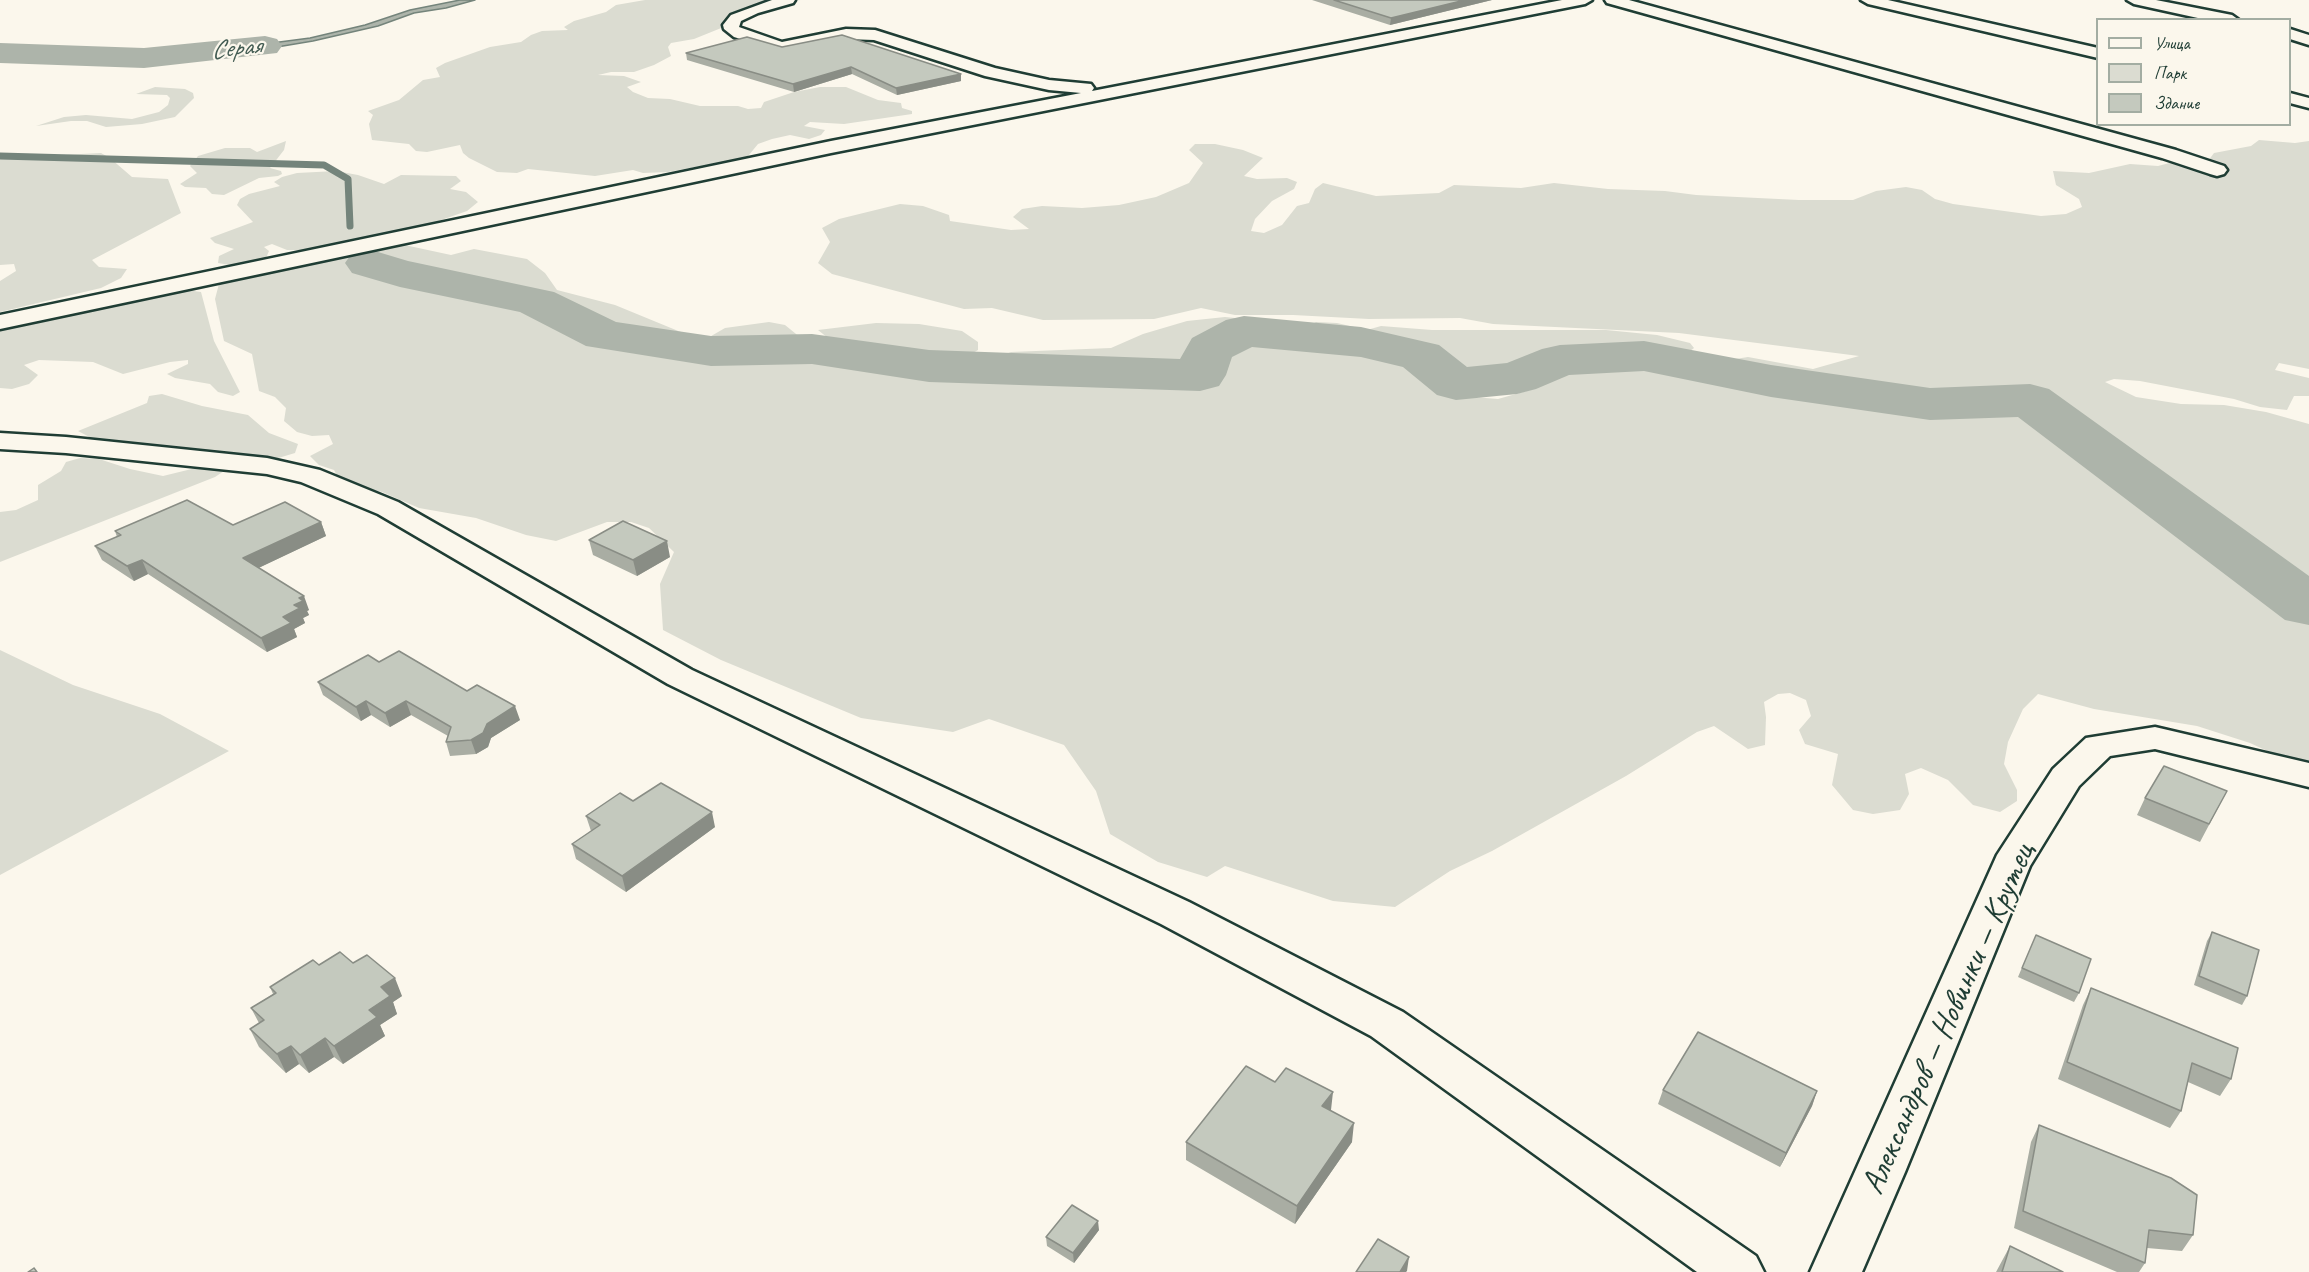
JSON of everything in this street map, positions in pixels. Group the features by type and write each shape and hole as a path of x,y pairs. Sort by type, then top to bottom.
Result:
{"street":[{"path":"788,0 761,7 736,18 731,25 732,29 764,43 782,47 846,34 868,34 991,72 1031,81 1077,88 1135,89"},
{"path":"0,322 831,147 1585,0"},
{"path":"1612,0 2169,154 2217,170"},
{"path":"1868,0 2096,53"},
{"path":"2134,0 2222,18"},
{"path":"2291,34 2309,39"},
{"path":"2291,98 2309,103"},
{"path":"0,441 66,445 267,466 310,476 388,508 680,677 1175,913 1387,1024 1738,1272"},
{"name":"Александров — Новинки — Крутец","path":"1836,1272 1881,1172 2011,865 2066,778 2099,746 2155,738 2309,775"}],"green space":[{"path":"645,0 801,0 788,1 694,39 671,43 668,47 671,56 654,65 634,72 611,72 598,75 624,76 641,82 627,87 633,92 648,98 670,99 700,106 738,106 748,109 761,108 764,102 794,92 820,87 846,87 878,100 901,103 902,108 912,111 912,114 844,124 810,122 804,126 825,130 821,135 809,139 790,135 772,139 758,144 744,161 668,172 643,173 633,170 595,176 528,169 517,173 497,172 469,158 463,153 460,145 427,152 416,151 409,144 372,140 369,124 373,115 368,111 399,100 423,80 440,77 436,68 445,63 490,47 521,42 542,31 568,30 564,27 574,21 606,12 616,5"},
{"path":"155,87 185,89 193,93 194,98 175,117 142,124 106,127 87,121 71,121 36,126 64,117 86,115 132,119 159,112 168,105 170,98 167,95 136,94"},
{"path":"2259,140 2295,143 2309,141 2309,369 2279,363 2275,370 2309,378 2309,396 2294,396 2287,410 2260,407 2234,399 2140,381 2114,379 2105,382 2136,397 2181,404 2224,405 2266,412 2309,424 2309,768 2302,767 2250,743 2197,726 2094,709 2038,694 2023,709 2008,742 2004,764 2017,790 2017,801 2000,812 1973,805 1948,780 1921,768 1905,774 1909,794 1900,810 1873,814 1853,810 1832,785 1838,754 1805,744 1799,730 1811,716 1806,700 1790,693 1778,694 1764,702 1765,745 1748,749 1714,726 1697,732 1626,776 1492,851 1450,871 1395,907 1333,901 1225,866 1207,877 1158,862 1110,834 1096,791 1064,745 989,719 953,732 861,718 721,660 663,630 660,584 674,552 649,528 631,522 607,522 556,541 526,535 476,518 419,508 382,492 341,483 334,470 319,465 310,456 333,444 329,435 312,436 297,432 284,421 286,408 275,397 259,391 252,354 224,341 215,299 220,280 400,244 451,255 474,249 527,259 545,273 557,290 615,305 688,335 706,339 725,328 769,322 785,325 801,338 828,338 818,330 876,323 919,324 962,331 978,342 978,350 959,361 977,364 1011,352 1111,348 1143,334 1187,321 1225,317 1266,321 1282,326 1278,330 1302,329 1316,322 1337,323 1354,327 1358,332 1352,335 1369,338 1367,330 1381,326 1432,330 1606,330 1657,335 1690,343 1694,348 1684,356 1716,362 1748,357 1813,369 1859,356 1679,333 1493,324 1460,318 1369,319 1235,315 1201,308 1154,319 1043,320 992,308 964,309 832,274 818,263 830,242 822,228 839,219 900,204 923,206 949,215 950,221 1011,230 1029,229 1013,217 1022,209 1042,206 1082,208 1119,205 1156,197 1189,183 1203,163 1189,150 1195,144 1215,144 1243,150 1263,158 1244,176 1257,179 1287,178 1297,182 1294,189 1272,201 1255,219 1251,231 1264,233 1282,225 1297,206 1309,203 1315,189 1323,183 1376,196 1439,193 1454,185 1521,188 1554,183 1608,189 1799,200 1853,200 1876,191 1906,187 1922,190 1935,199 1953,204 2041,216 2066,214 2082,207 2079,199 2056,185 2053,171 2089,173 2130,164 2158,166 2181,160 2208,161 2214,153 2251,146","holes":["1553,375 1530,390 1498,399 1473,397 1455,381 1483,392 1500,392"]},
{"path":"286,141 284,150 270,168 281,171 282,174 278,176 259,178 224,195 212,194 206,188 185,187 180,184 197,173 190,166 198,156 225,148 250,148 257,152"},
{"path":"101,153 132,177 168,179 181,213 92,260 99,267 127,269 121,278 101,288 0,312 0,281 16,271 14,264 0,265 0,158"},
{"path":"336,171 358,175 384,184 401,175 456,176 461,181 450,189 466,192 478,202 467,211 424,226 306,250 287,250 272,244 264,247 269,251 266,258 250,264 218,263 219,256 234,249 215,243 210,238 253,222 237,205 240,199 249,194 280,186 274,182 282,177 297,173"},
{"path":"186,290 201,292 214,341 240,392 233,396 218,392 210,384 175,378 167,374 188,364 188,360 170,362 123,374 93,362 39,360 24,365 38,375 29,384 12,389 0,388 0,331"},
{"path":"162,394 202,406 248,415 269,433 298,444 295,453 275,459 256,459 99,442 78,431 147,403 149,396"},
{"path":"80,458 99,459 163,476 208,465 230,467 215,477 0,562 0,512 16,510 38,500 38,485 61,471 66,462"},
{"path":"0,650 73,685 160,714 229,751 0,875"}],"water":[{"path":"460,0 475,0 414,13 378,26 313,41 253,51 170,59 172,54 310,38 365,25 410,10"}],"building":[{"path":"1334,0 1465,0 1391,18"},
{"path":"842,35 961,74 896,88 851,67 793,84 686,53 747,37 782,47"},
{"path":"187,500 233,525 285,502 321,522 243,558 304,596 299,598 303,601 294,605 300,608 283,617 291,623 261,638 142,560 127,566 95,546 121,535 115,531"},
{"path":"623,521 667,541 633,560 589,540"},
{"path":"399,651 467,691 477,685 515,706 487,724 483,733 471,740 446,742 451,727 406,701 385,713 366,701 356,707 318,682 368,655 379,662"},
{"path":"2164,766 2227,791 2209,824 2145,798"},
{"path":"661,783 712,812 622,876 572,844 600,825 586,816 620,793 633,801"},
{"path":"2212,932 2259,950 2247,996 2199,976"},
{"path":"2036,935 2091,959 2079,993 2022,968"},
{"path":"340,952 353,963 367,955 395,978 381,987 390,996 369,1010 377,1017 334,1046 325,1038 300,1055 291,1046 277,1054 250,1029 264,1020 251,1008 276,993 270,987 313,960 319,965"},
{"path":"2091,988 2238,1048 2231,1079 2192,1063 2181,1111 2067,1062"},
{"path":"1698,1032 1817,1091 1786,1153 1663,1090"},
{"path":"1246,1066 1275,1082 1286,1068 1333,1092 1322,1106 1354,1123 1297,1206 1186,1142"},
{"path":"2039,1125 2171,1178 2197,1195 2193,1235 2149,1230 2145,1263 2023,1211"},
{"path":"1072,1205 1098,1221 1073,1253 1046,1237"},
{"path":"1378,1239 1409,1257 1400,1272 1356,1272"},
{"path":"2010,1246 2063,1272 2002,1272"}],"waterway":[{"name":"Серая","path":"0,53 144,58 265,46"},
{"path":"0,156 324,165 348,179 350,226"},
{"path":"368,263 400,273 537,302 604,335 711,351 812,349 929,366 1200,375 1210,349 1244,331 1361,342 1421,356 1456,384 1517,378 1560,360 1644,356 1771,381 1930,404 2030,400 2308,606"}]}
